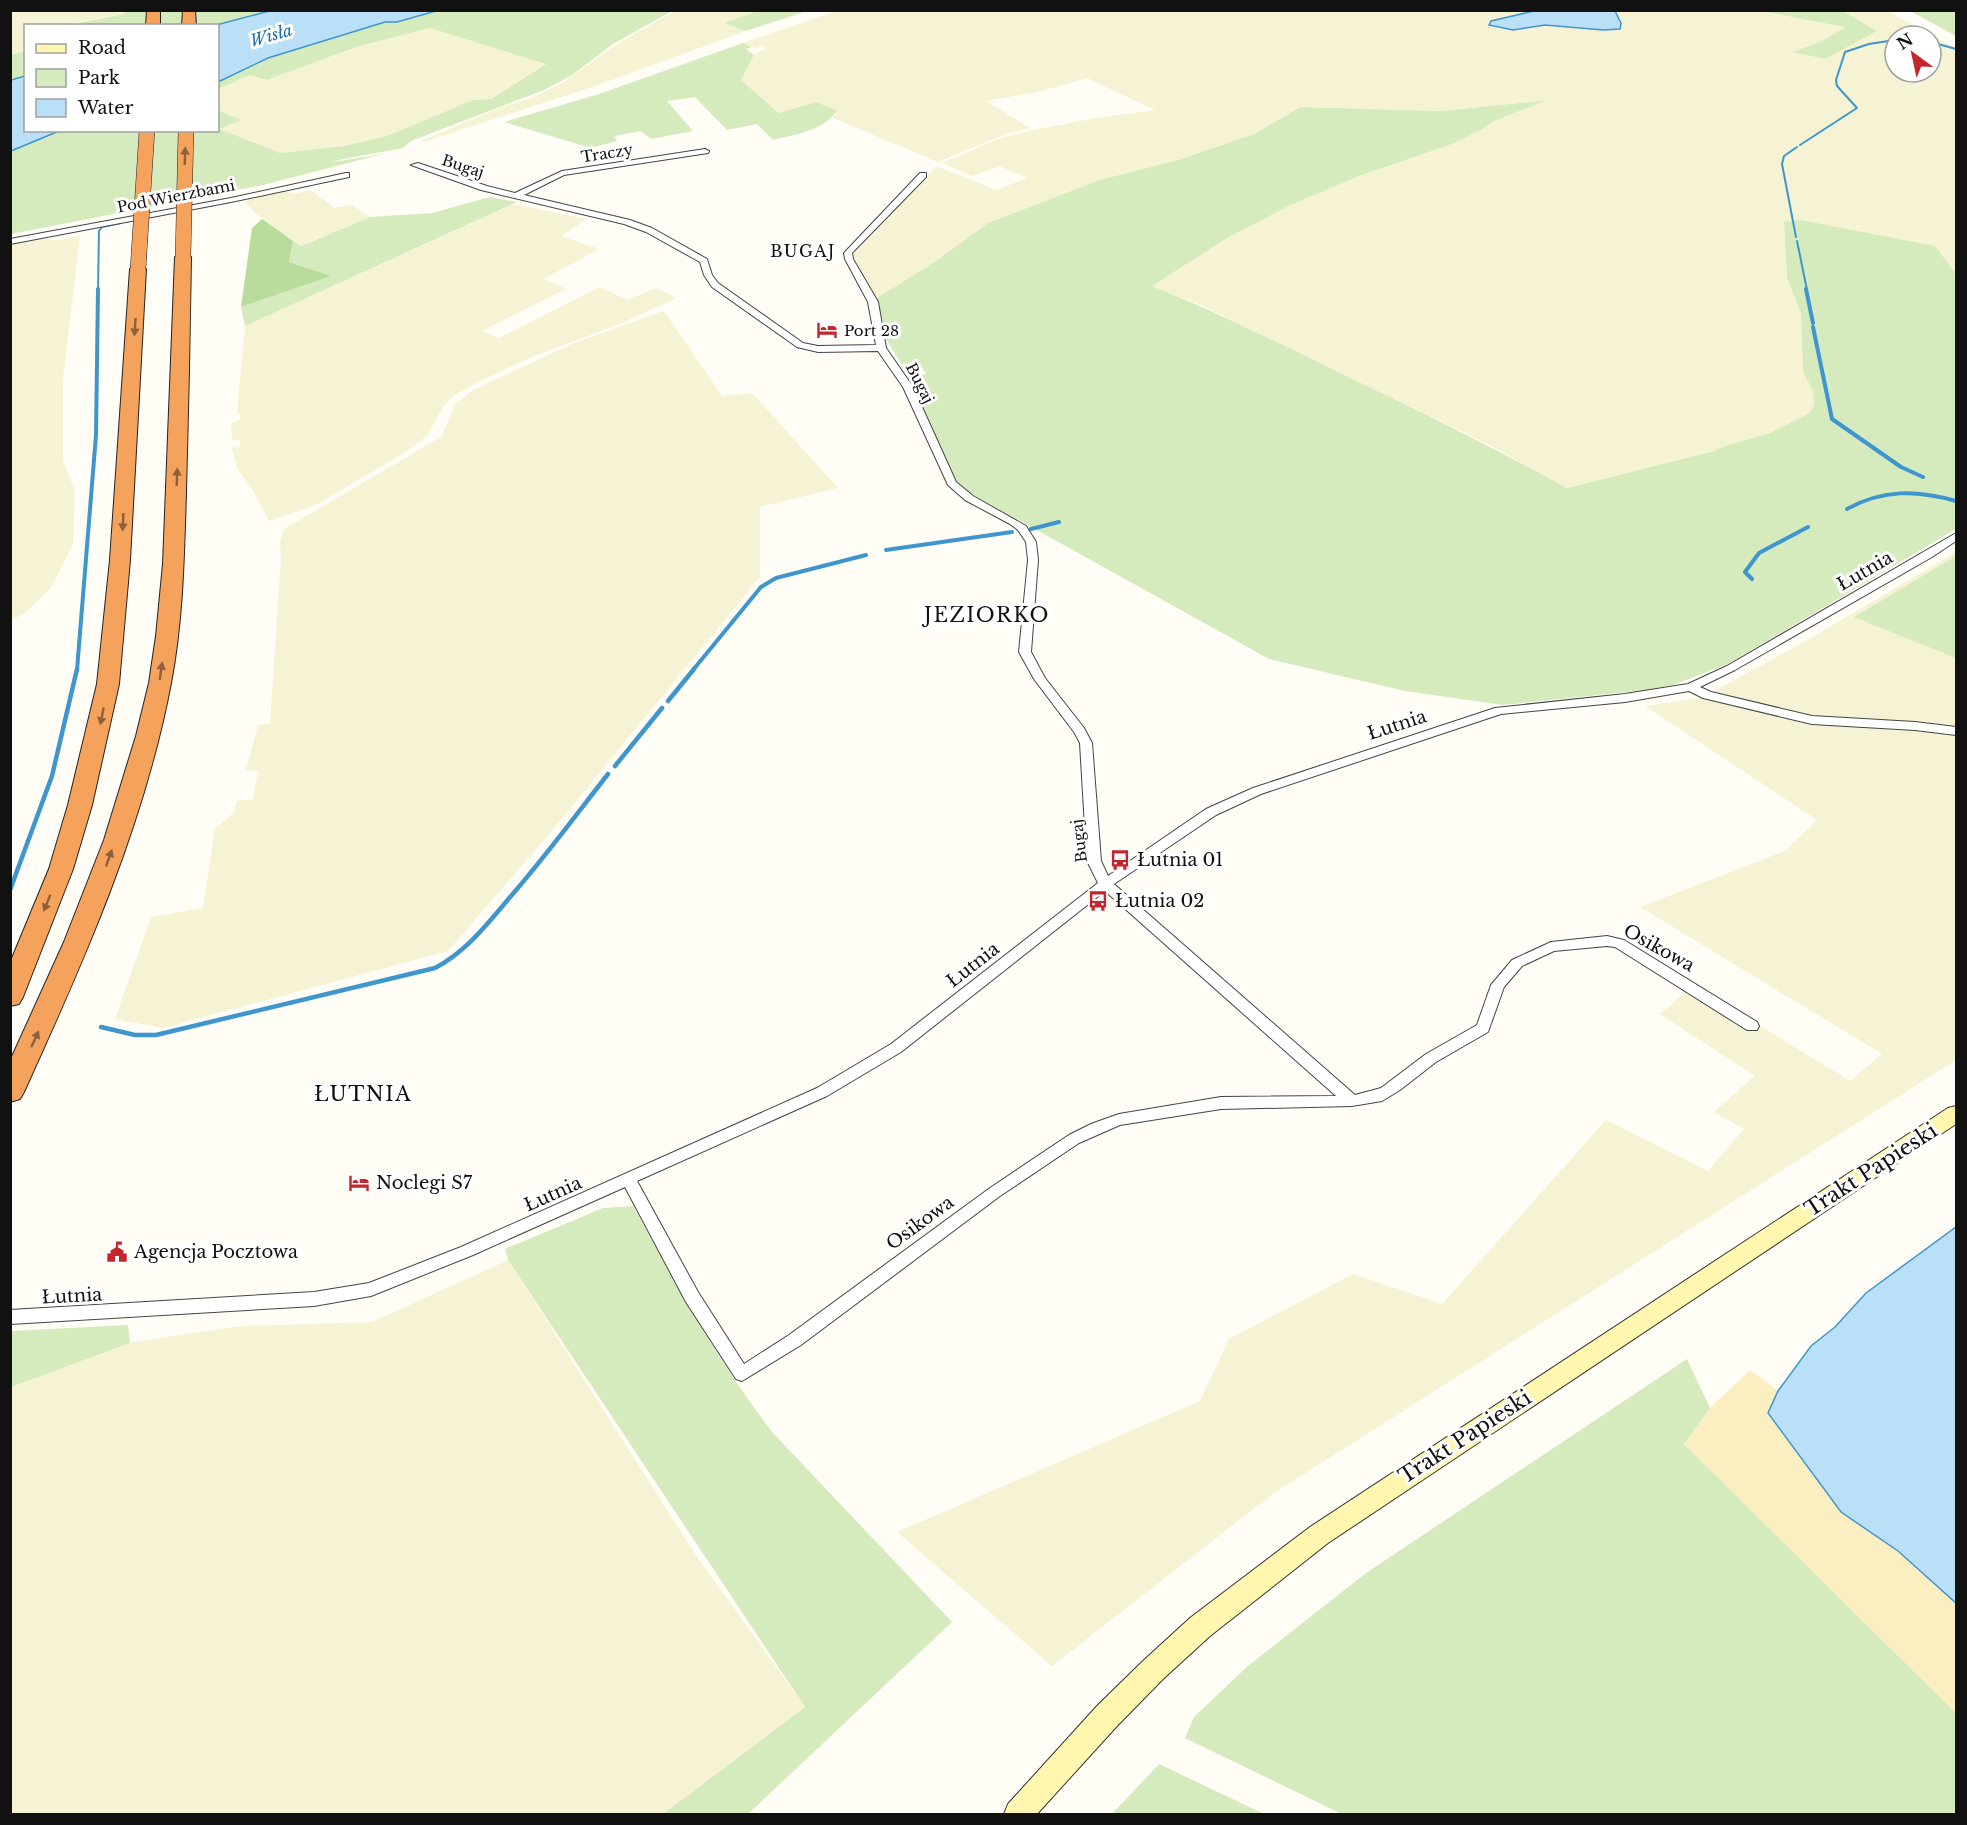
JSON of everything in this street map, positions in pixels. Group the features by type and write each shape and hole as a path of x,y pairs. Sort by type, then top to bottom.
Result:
{"highway":[{"path":"10,997 61,869 80,805 108,684 120,560 147,132"},
{"path":"10,1092 72,957 130,802 160,681 170,610 174,551 186,132"}],"street":[{"name":"Traczy","path":"517,195 562,173 705,150"},
{"name":"Bugaj","path":"415,165 456,180 627,222 649,230 704,261 715,285 800,345 818,350 881,348 908,387 952,483 969,498 1022,528 1031,543 1033,560 1025,652 1040,679 1080,731 1086,743 1094,861 1105,884"},
{"name":"Pod Wierzbami","path":"10,242 231,200 346,175"},
{"path":"881,348 873,302 850,262 848,253 923,175"},
{"name":"Łutnia","path":"10,1317 314,1299 371,1289 467,1251 822,1092 896,1048 1105,884 1211,812 1257,792 1499,711 1635,697 1691,687 1731,668 1928,555 1956,536"},
{"path":"1691,687 1707,694 1812,720 1915,726 1956,731"},
{"path":"1105,884 1352,1101"},
{"name":"Osikowa","path":"629,1180 692,1297 742,1374 795,1340 995,1192 1074,1139 1096,1128 1119,1120 1221,1103 1367,1101 1385,1095 1430,1058 1483,1028 1492,999 1505,975 1526,957 1551,947 1586,942 1619,943 1752,1026"},
{"name":"Trakt Papieski","path":"1018,1815 1099,1724 1153,1670 1200,1628 1293,1554 1419,1468 1956,1114"}],"shaded area":[{"path":"10,11 126,11 124,14 69,24 24,24 24,51 11,54"},
{"path":"675,11 760,11 726,23 746,31 598,85 424,142 421,141 501,107 529,99 564,82 617,44"},
{"path":"837,11 1887,11 1911,24 1883,24 1883,84 1943,84 1943,41 1956,48 1956,274 1934,246 1784,222 1787,278 1801,312 1803,372 1813,391 1814,405 1808,414 1768,434 1714,451 1567,488 1491,446 1378,391 1196,303 1151,286 1227,238 1293,204 1359,176 1455,143 1494,121 1544,100 1441,111 1301,107 1254,134 1178,160 1098,181 988,223 936,261 875,299 853,255 936,166 996,190 1027,178 1000,166 972,176 942,163 1001,138 1033,130 1155,110 1087,78 1038,92 986,101 1030,128 1003,135 938,162 833,118 837,110 816,102 780,113 741,80 754,55 766,48 762,46 756,48 743,43"},
{"path":"430,28 547,63 491,99 473,100 387,136 344,146 280,153 219,129 241,120 219,110 219,89 250,75 267,80 356,47"},
{"path":"284,190 293,194 311,190 334,208 351,205 370,217 300,246 270,226 245,203 249,198"},
{"path":"514,204 587,219 561,236 599,249 544,279 566,289 482,331 499,338 600,287 627,300 656,288 677,298 622,323 534,356 480,381 453,396 444,405 427,436 401,455 314,506 269,521 253,491 237,468 232,448 240,447 240,440 232,440 231,423 240,420 240,414 237,413 245,326"},
{"path":"80,236 63,378 63,461 75,491 73,544 51,588 25,613 11,620 11,243 39,238 58,240"},
{"path":"664,311 722,396 752,393 838,488 760,507 760,577 551,832 448,951 163,1028 115,1019 151,917 203,908 215,829 233,813 237,801 253,799 258,771 246,770 258,725 270,723 281,558 280,542 284,529 441,437 455,405 473,390 574,343"},
{"path":"1956,552 1956,1060 1274,1493 1052,1666 897,1532 1200,1401 1229,1339 1353,1274 1442,1304 1606,1120 1708,1171 1744,1129 1714,1112 1755,1076 1660,1014 1686,992 1753,1029 1759,1025 1850,1081 1882,1054 1640,907 1785,851 1817,820 1645,706 1701,698 1811,638"},
{"path":"508,1260 695,1554 805,1707 663,1814 11,1814 11,1387 133,1342 242,1326 372,1322"}],"green space":[{"path":"760,10 807,11 746,31 725,23"},
{"path":"126,11 273,11 219,24 73,24 124,14"},
{"path":"436,11 672,11 613,44 572,75 544,90 411,141 403,148 338,160 333,162 383,154 263,185 11,234 11,151 57,132 219,132 219,110 241,120 220,129 280,153 344,146 387,136 473,100 491,99 546,64 430,28 356,47 267,80 250,75 219,89 219,82 268,58 385,22 397,22"},
{"path":"1761,11 1843,11 1877,31 1825,59 1793,52 1822,41 1846,27"},
{"path":"1910,11 1956,11 1956,36 1943,29 1943,24 1934,24"},
{"path":"743,43 752,47 746,49 754,55 741,80 779,113 816,102 837,110 832,117 809,131 773,140 757,124 727,130 695,97 667,101 693,131 651,139 641,131 614,136 617,141 591,148 504,122 599,94"},
{"path":"24,51 24,76 11,80 10,55"},
{"path":"1547,100 1494,121 1455,143 1359,176 1293,204 1227,238 1152,286 1238,324 1384,394 1567,488 1714,451 1727,445 1768,434 1808,414 1814,405 1813,391 1803,372 1801,313 1787,278 1784,222 1800,220 1935,246 1956,274 1956,529 1728,664 1673,685 1646,690 1503,705 1405,691 1269,659 970,493 955,481 908,377 926,374 921,366 902,365 883,334 875,299 936,261 988,223 1100,180 1178,160 1254,134 1301,107 1441,111"},
{"path":"490,197 517,202 245,326 241,307 330,276 289,262 293,241 301,246 370,217 432,213"},
{"path":"262,219 293,241 289,262 331,276 241,307 252,228"},
{"path":"1956,556 1956,658 1854,617"},
{"path":"633,1206 716,1351 773,1433 952,1622 748,1814 663,1814 805,1707 508,1260 505,1249 603,1208"},
{"path":"128,1325 130,1343 11,1387 11,1331"},
{"path":"1687,1359 1710,1408 1684,1444 1956,1713 1956,1814 1342,1814 1185,1738 1194,1717 1249,1665 1366,1573"},
{"path":"1159,1764 1264,1814 1112,1814"}],"sand":[{"path":"1750,1370 1778,1391 1768,1413 1841,1512 1898,1551 1956,1603 1956,1713 1684,1444 1710,1408"}],"water":[{"name":"Wisła","path":"273,10 436,10 397,22 385,22 268,58 219,82 219,24"},
{"path":"1534,11 1615,11 1621,23 1620,29 1603,30 1545,25 1513,30 1489,25 1491,21"},
{"path":"24,76 24,132 57,132 11,151 11,80"},
{"path":"1956,1227 1956,1603 1898,1551 1841,1512 1768,1413 1778,1391 1811,1346 1835,1327 1866,1293"}],"waterway":[{"path":"1800,145 1857,108 1837,86 1836,80 1845,52 1883,42"},
{"path":"1943,45 1956,49"},
{"path":"1796,237 1782,164 1784,156 1797,147"},
{"path":"98,290 99,231 102,227 121,223"},
{"path":"1797,241 1807,290"},
{"path":"77,670 96,435 98,289"},
{"path":"1806,289 1813,323"},
{"path":"1813,327 1832,419 1901,467 1923,477"},
{"path":"1847,509 1860,502 1900,493 1914,493 1956,501"},
{"path":"1031,529 1059,522"},
{"path":"1752,579 1745,572 1759,553 1808,527"},
{"path":"886,550 1012,532"},
{"path":"693,670 761,587 776,578 866,555"},
{"path":"10,890 52,776 77,669"},
{"path":"668,701 694,669"},
{"path":"615,766 662,708"},
{"path":"101,1027 135,1035 156,1035 435,968 467,945 485,926 536,866 608,774"}],"place":[{"name":"Port 28","path":"827,330"},
{"name":"Łutnia 01","path":"1120,860"},
{"name":"Łutnia 02","path":"1098,901"},
{"name":"Noclegi S7","path":"359,1183"},
{"name":"Agencja Pocztowa","path":"117,1252"}],"district":[{"name":"BUGAJ","path":"803,251"},
{"name":"JEZIORKO","path":"987,615"},
{"name":"ŁUTNIA","path":"363,1094"}]}
